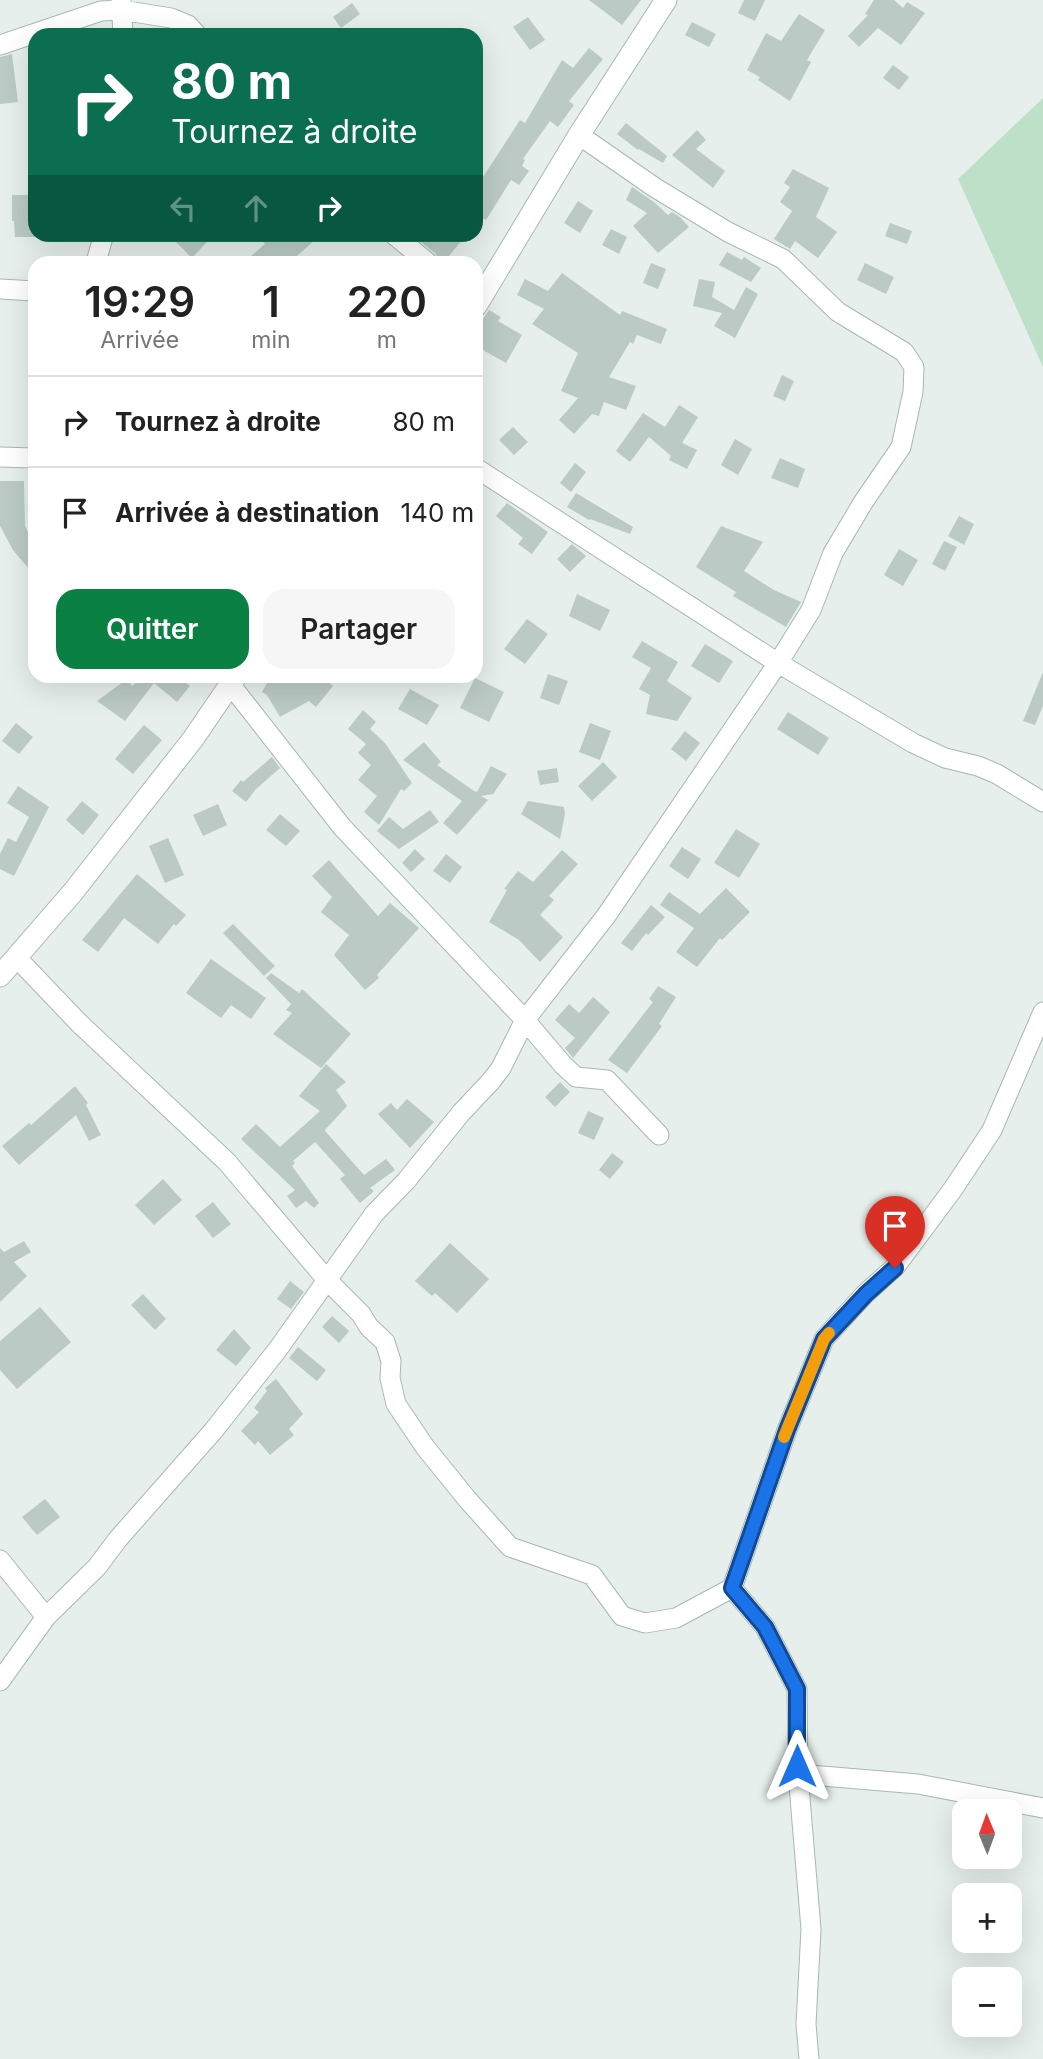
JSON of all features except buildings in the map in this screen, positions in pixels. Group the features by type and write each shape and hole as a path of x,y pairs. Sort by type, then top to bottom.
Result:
{"street":[{"path":"483,293 579,135 666,0"},
{"path":"121,5 123,28"},
{"path":"50,28 121,5 171,18 191,28"},
{"path":"0,45 28,36"},
{"path":"0,1681 46,1617 97,1567 118,1539 214,1430 278,1349 374,1214 407,1181 461,1113 491,1081 525,1020 606,916 778,663 811,610 833,553 901,447 913,392 914,367 904,352 838,312 783,259 728,232 654,187 579,135"},
{"path":"403,242 420,256"},
{"path":"0,289 28,291"},
{"path":"0,457 28,458"},
{"path":"483,473 778,663 913,743 945,758 987,770 1043,802"},
{"path":"0,976 73,892 193,739 231,683"},
{"path":"235,683 342,827 576,1077 607,1080 659,1135"},
{"path":"16,957 79,1023 227,1162 327,1280 343,1294 385,1342 391,1361 390,1378 396,1404 425,1447 510,1547 592,1575 622,1616 645,1623 676,1618 732,1588 787,1430 824,1339 866,1294 895,1268 953,1189 992,1130 1043,1012"},
{"path":"0,1560 46,1617"},
{"path":"732,1588 765,1627 797,1689 798,1774 811,1929 806,2024 809,2059"},
{"path":"798,1774 918,1784 1043,1808"}],"green space":[{"path":"1043,98 1043,367 958,179"}],"slow traffic":[{"path":"784,1437 824,1339 829,1333"}],"route":[{"path":"797,1766 797,1689 765,1627 732,1588 787,1430 824,1339 866,1294 895,1268"}]}
